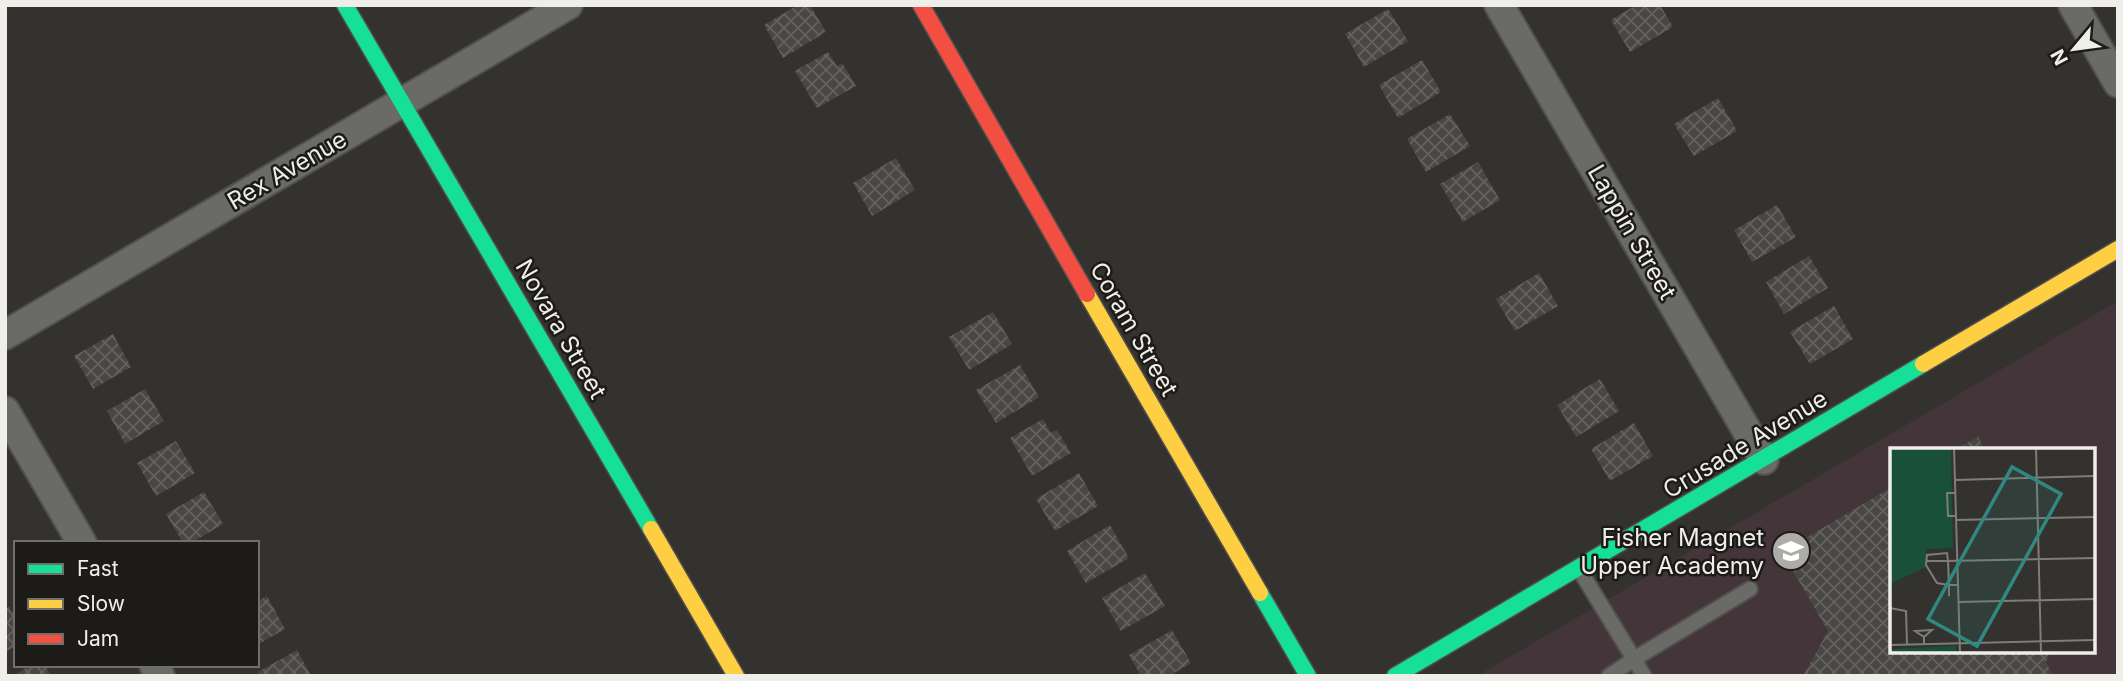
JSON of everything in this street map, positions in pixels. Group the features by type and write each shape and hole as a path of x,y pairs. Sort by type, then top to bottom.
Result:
{"street":[{"name":"Novara Street","path":"345,5 380,65 398,104 420,132 736,676"},
{"name":"Rex Avenue","path":"5,335 568,5"},
{"name":"Coram Street","path":"921,5 1308,676"},
{"name":"Lappin Street","path":"1499,5 1764,460"},
{"path":"2073,5 2118,83"},
{"name":"Crusade Avenue","path":"1395,676 2118,249"},
{"path":"5,411 81,541"}],"lane":[{"path":"1579,568 1643,676"},
{"path":"1609,676 1750,589"}],"shaded area":[{"name":"Fisher Magnet Upper Academy","path":"2118,301 2118,676 1477,676"}],"building":[{"path":"798,5 810,5 826,32 783,58 764,25"},
{"path":"1636,5 1660,5 1673,27 1630,52 1611,20"},
{"path":"1388,9 1408,41 1364,67 1345,34"},
{"path":"828,52 837,66 842,63 856,86 817,108 795,71"},
{"path":"1422,60 1441,92 1398,118 1379,85"},
{"path":"1718,98 1737,131 1694,156 1674,124"},
{"path":"1450,114 1470,146 1426,172 1407,139"},
{"path":"896,158 915,190 872,216 853,183"},
{"path":"1478,162 1500,200 1463,222 1440,184"},
{"path":"1777,205 1796,237 1752,262 1734,230"},
{"path":"1809,256 1828,288 1784,314 1766,282"},
{"path":"1539,273 1558,306 1515,331 1496,299"},
{"path":"1834,306 1853,339 1810,364 1790,332"},
{"path":"993,312 1012,344 969,370 949,337"},
{"path":"113,334 131,367 93,389 74,356"},
{"path":"1020,365 1039,397 996,423 976,390"},
{"path":"1600,379 1619,411 1576,437 1557,405"},
{"path":"145,389 164,421 125,444 107,411"},
{"path":"1043,419 1051,433 1057,430 1071,453 1032,476 1010,438"},
{"path":"1634,423 1653,456 1610,481 1591,449"},
{"path":"1978,437 1984,448 1959,448"},
{"path":"176,441 195,473 156,496 137,463"},
{"path":"1079,473 1098,506 1055,531 1036,499"},
{"path":"1890,488 1890,653 2050,653 2046,662 2053,676 1803,676 1828,631 1782,552"},
{"path":"204,492 223,524 194,541 182,541 166,514"},
{"path":"1110,525 1129,558 1086,583 1067,551"},
{"path":"1145,573 1165,606 1121,631 1102,598"},
{"path":"267,596 285,629 259,644 259,601"},
{"path":"9,607 14,615 14,647 5,652 5,609"},
{"path":"1172,630 1191,663 1169,676 1141,676 1129,655"},
{"path":"297,650 311,676 260,676 258,672"},
{"path":"28,667 46,667 51,676 13,676"}],"traffic: fast":[{"path":"345,5 651,529"},
{"path":"1395,676 1923,364"},
{"path":"1260,593 1308,676"}],"traffic: slow":[{"path":"1923,364 2118,249"},
{"path":"1087,294 1260,593"},
{"path":"651,529 736,676"}],"traffic: jam":[{"path":"921,5 1087,294"}],"place":[{"name":"Fisher Magnet Upper Academy","path":"1791,551"}]}
